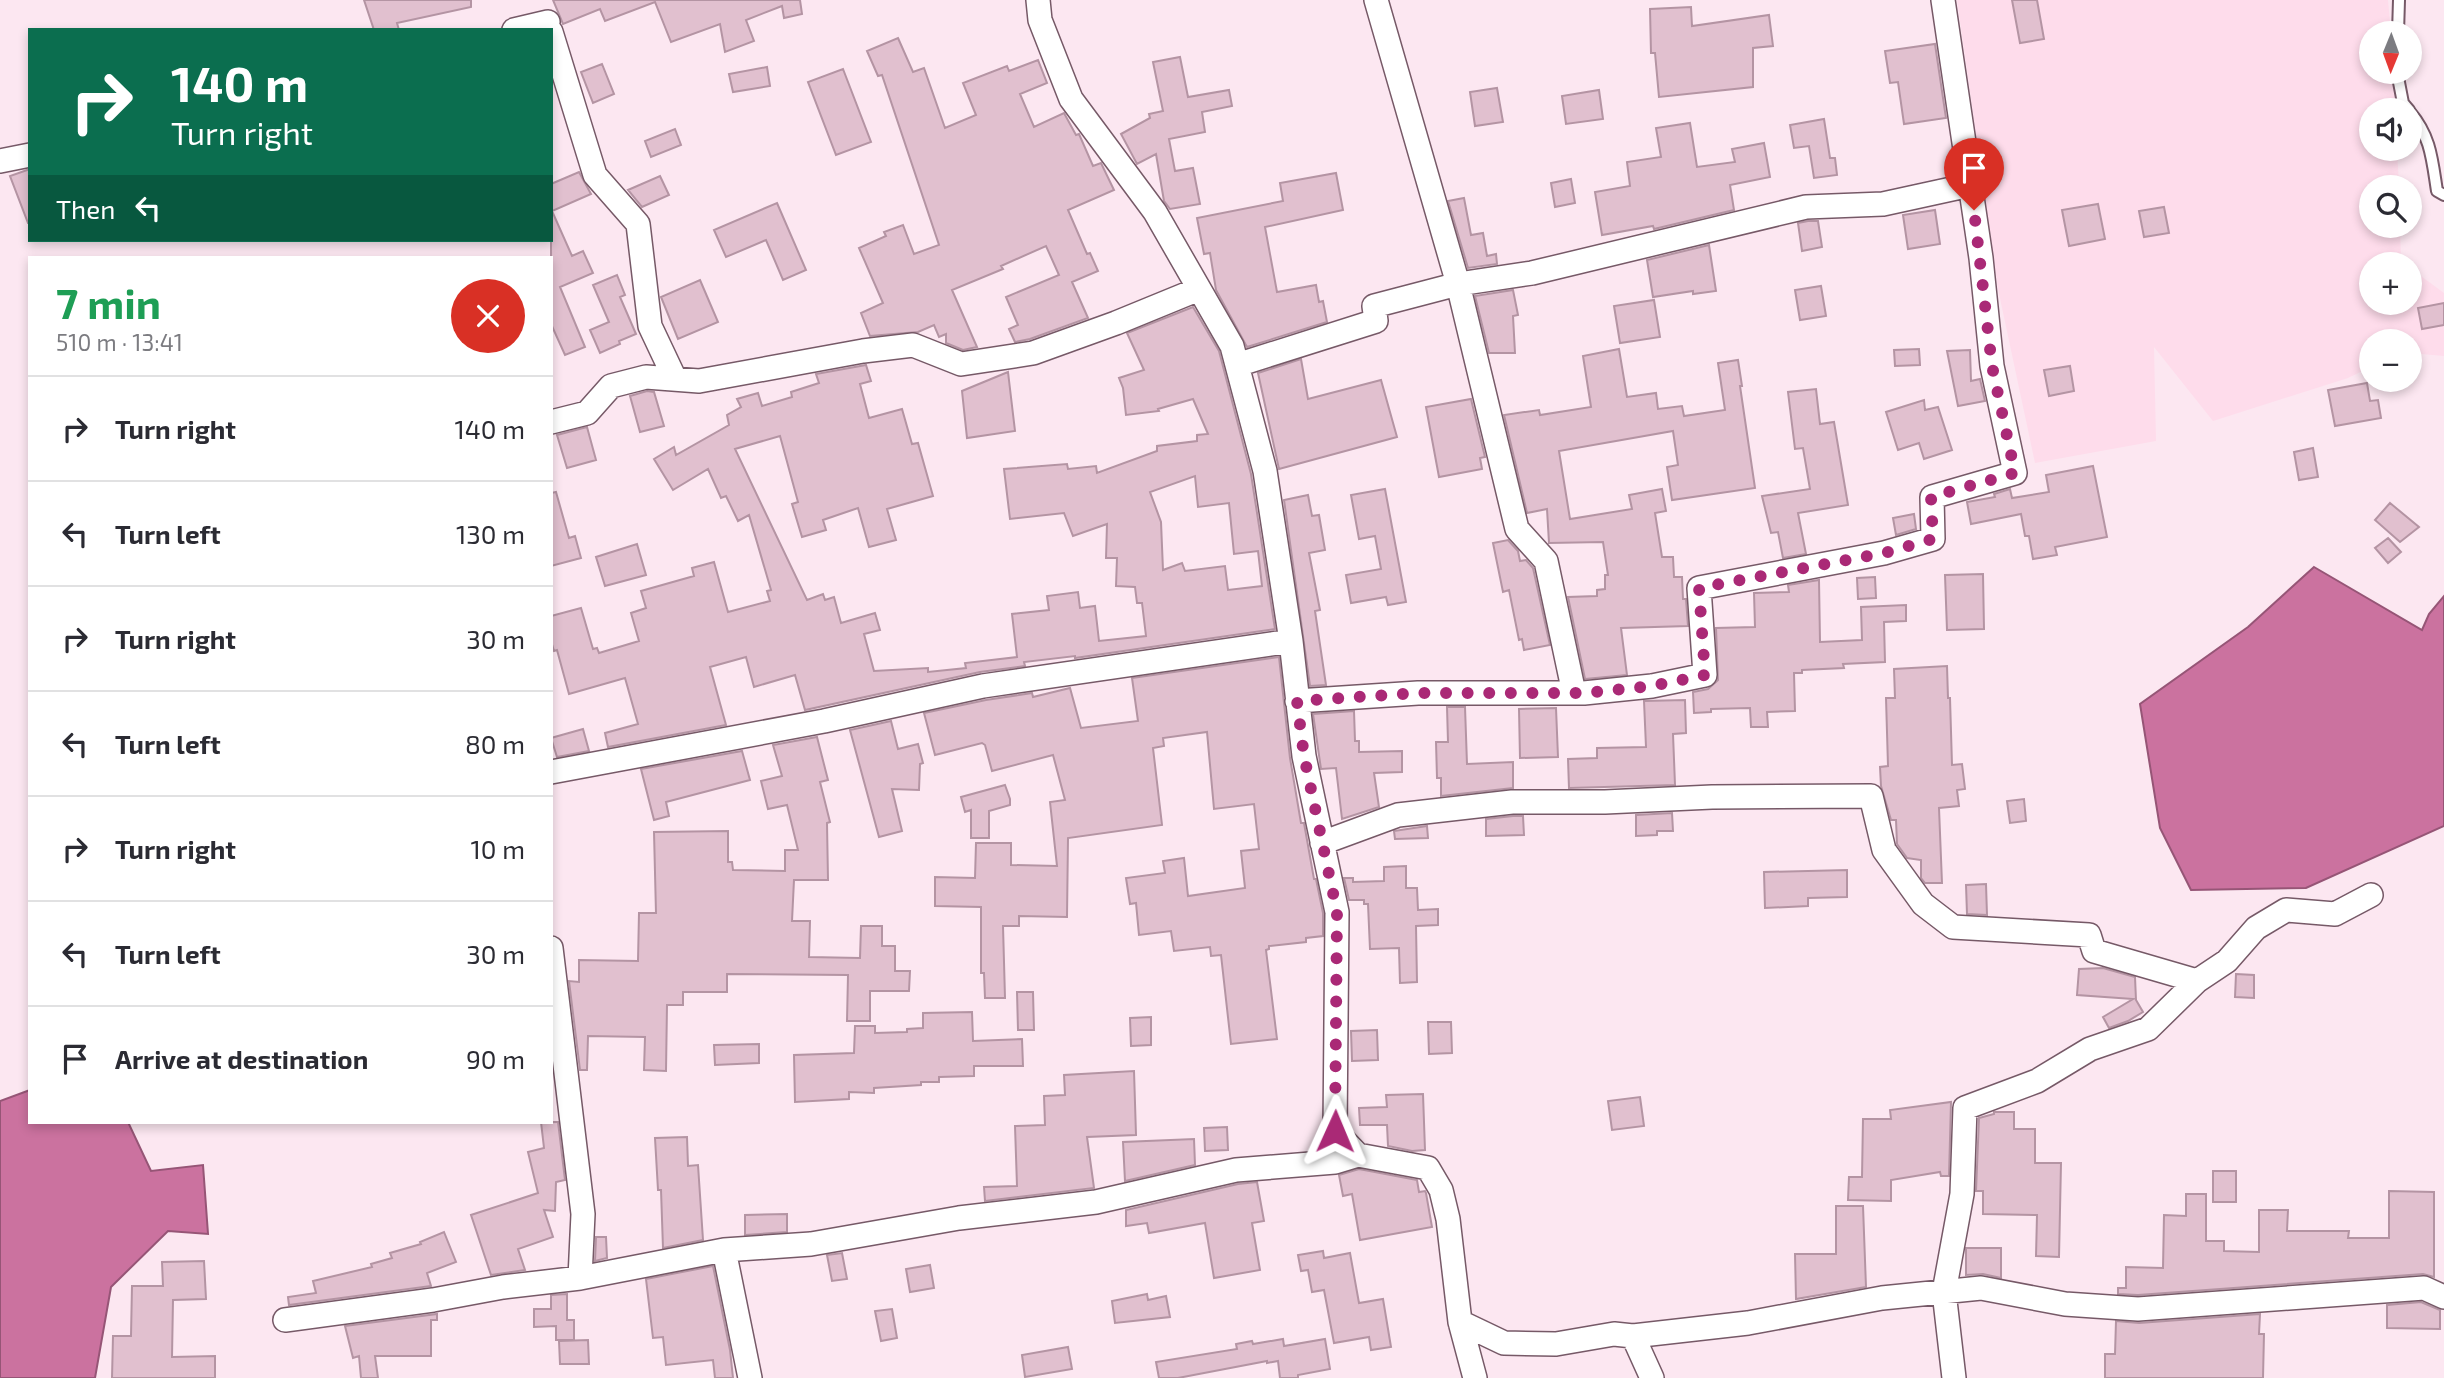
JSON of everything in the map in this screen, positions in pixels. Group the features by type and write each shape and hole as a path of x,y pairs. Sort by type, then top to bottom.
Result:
{"street":[{"path":"1038,0 1040,20 1071,99 1155,212 1232,346 1265,471 1291,641 1304,756 1337,912 1335,1131 1357,1155"},
{"path":"1376,0 1458,284 1517,529 1546,561 1574,693"},
{"path":"1297,701 1418,693 1574,693 1652,686 1705,675 1699,588 1884,553 1933,539 1931,497 2015,473 1992,366 1981,258 1943,0"},
{"path":"522,28 548,21"},
{"path":"553,37 595,174 638,224 650,326 675,379"},
{"path":"0,162 28,155"},
{"path":"1237,365 1376,321 1374,306 1458,284 1532,273 1806,207 1883,204 1970,186"},
{"path":"553,422 587,413 611,386 646,377 699,381 863,351 913,345 961,364 1033,353 1199,289"},
{"path":"553,772 824,721 983,686 1291,641"},
{"path":"1322,843 1398,816 1512,802 1871,796 1884,850 1923,904 1953,927 2089,935 2094,951 2197,981"},
{"path":"1954,1378 1944,1292 1962,1194 1965,1108 2037,1080 2090,1049 2148,1029 2197,981 2227,961 2256,928 2286,910 2335,914 2371,895"},
{"path":"553,965 583,1213 580,1278"},
{"path":"285,1320 580,1278 724,1250 811,1244 959,1218 1096,1202 1236,1170 1335,1162 1357,1155 1428,1168 1441,1190 1448,1219 1460,1322 1475,1378"},
{"path":"724,1250 750,1378"},
{"path":"1460,1322 1504,1343 1556,1343 1614,1334 1633,1336 1748,1323 1882,1298 1981,1288 2065,1304 2138,1309 2424,1288 2444,1297"},
{"path":"1633,1336 1652,1378"}],"lane":[{"path":"2398,21 2399,0"},
{"path":"2422,129 2429,142 2437,191 2444,195"}],"shaded area":[{"path":"1957,0 2388,0 2390,21 2359,21 2359,84 2394,84 2395,98 2359,98 2359,161 2398,161 2398,175 2359,175 2359,238 2400,238 2401,252 2359,252 2359,315 2422,315 2422,277 2444,293 2444,356 2422,354 2422,329 2359,329 2359,373 2213,421 2154,347 2156,441 2035,463 1998,289"},
{"path":"2314,567 2422,630 2429,614 2444,596 2444,826 2306,888 2191,890 2160,828 2140,704 2248,627"},
{"path":"28,1091 28,1124 129,1124 151,1171 203,1165 208,1234 168,1231 111,1287 95,1378 0,1378 0,1101"}],"building":[{"path":"364,0 471,0 471,7 397,23 398,28 373,28"},
{"path":"553,0 800,0 802,14 784,18 782,6 746,20 754,41 725,52 720,24 671,42 655,2 605,21 600,9 563,24"},
{"path":"2012,0 2037,0 2044,39 2020,43"},
{"path":"1691,7 1692,26 1769,15 1773,46 1753,48 1753,87 1659,97 1655,53 1651,53 1650,9"},
{"path":"898,38 913,72 924,68 945,128 976,115 963,83 1007,66 1009,71 1038,60 1047,83 1020,94 1034,127 1064,113 1076,135 1079,134 1093,166 1101,163 1114,190 1068,210 1087,254 1090,253 1098,271 1072,282 1088,318 1015,342 1009,329 1018,325 1006,297 1059,275 1046,246 1001,266 1003,269 952,290 977,347 963,350 946,343 946,334 939,337 934,325 918,332 870,336 861,313 883,303 859,248 886,236 884,232 903,225 914,254 939,245 882,75 878,76 867,51"},
{"path":"1935,44 1946,118 1904,124 1898,82 1890,83 1885,51"},
{"path":"1180,57 1188,97 1229,90 1232,106 1202,112 1205,132 1169,139 1175,171 1193,168 1200,204 1170,209 1164,201 1156,154 1137,164 1121,134 1150,118 1149,114 1163,111 1153,62"},
{"path":"602,64 614,94 593,103 581,72"},
{"path":"767,67 770,86 733,92 729,74"},
{"path":"843,69 871,142 836,155 808,82"},
{"path":"1497,88 1503,122 1475,126 1470,92"},
{"path":"1599,90 1603,119 1566,124 1562,96"},
{"path":"1824,119 1830,158 1835,158 1837,175 1814,178 1809,146 1794,148 1790,125"},
{"path":"1690,123 1697,167 1735,162 1732,149 1764,143 1770,177 1730,185 1734,210 1654,229 1653,226 1602,235 1595,192 1630,186 1627,162 1661,157 1656,128"},
{"path":"675,129 681,145 651,157 645,141"},
{"path":"28,170 28,223 10,176"},
{"path":"579,172 591,194 553,211 553,183"},
{"path":"1336,173 1343,210 1265,227 1277,292 1316,285 1319,302 1323,301 1327,322 1247,347 1216,290 1210,253 1204,254 1197,218 1283,201 1280,183"},
{"path":"660,176 669,195 642,207 628,190"},
{"path":"1571,179 1575,203 1555,207 1551,183"},
{"path":"1464,198 1471,235 1483,233 1487,256 1496,254 1497,264 1468,268 1448,201"},
{"path":"777,203 806,270 783,280 766,240 726,257 714,230"},
{"path":"2098,204 2105,239 2069,246 2062,210"},
{"path":"2164,207 2169,233 2144,237 2139,211"},
{"path":"1935,210 1940,244 1908,249 1903,215"},
{"path":"553,213 572,256 583,251 593,273 560,287 585,347 565,355 553,328"},
{"path":"1818,221 1822,247 1802,251 1798,223"},
{"path":"1709,245 1716,291 1693,294 1693,291 1653,297 1647,260"},
{"path":"617,275 625,295 620,297 636,334 600,353 590,330 609,322 593,285"},
{"path":"700,280 718,322 678,339 661,297"},
{"path":"1821,286 1826,316 1800,320 1795,290"},
{"path":"1513,290 1518,315 1513,316 1515,353 1489,353 1475,296"},
{"path":"1654,300 1660,337 1620,343 1614,306"},
{"path":"2444,303 2444,325 2422,329 2419,315 2422,315 2422,307"},
{"path":"1193,307 1219,351 1251,474 1275,629 1075,658 1024,662 1025,666 980,672 805,710 795,675 754,687 746,657 710,667 726,725 608,747 605,733 638,724 625,678 569,694 557,650 554,651 553,648 553,615 581,608 593,649 597,648 599,653 639,641 631,613 646,608 641,591 694,576 692,568 714,562 728,612 770,601 767,591 771,590 749,515 738,521 726,496 721,498 708,469 673,490 654,459 674,447 676,455 729,425 727,415 741,407 737,399 758,393 762,406 792,397 791,392 819,383 816,374 866,365 871,381 860,384 869,418 902,409 912,444 918,443 933,496 887,509 896,540 869,547 858,508 823,520 826,530 802,537 792,504 798,502 780,436 735,449 807,600 823,594 825,600 834,597 841,623 875,613 880,630 864,634 874,671 928,668 928,672 966,668 965,663 1017,657 1012,614 1049,610 1047,596 1078,592 1080,608 1095,606 1099,641 1146,636 1142,603 1137,603 1135,587 1116,586 1117,558 1106,558 1107,524 1073,536 1064,513 1010,519 1004,469 1067,464 1068,469 1096,466 1097,473 1157,451 1157,446 1197,441 1197,435 1208,434 1193,399 1158,409 1159,411 1126,415 1119,378 1144,370 1127,333","holes":["1195,476 1198,507 1229,503 1234,554 1258,551 1262,586 1228,590 1225,566 1185,571 1182,563 1163,570 1161,522 1150,492"]},
{"path":"1619,349 1627,397 1656,393 1658,409 1682,406 1684,416 1725,410 1718,363 1738,360 1755,488 1672,500 1667,467 1678,465 1673,431 1559,451 1570,519 1632,509 1629,495 1662,489 1666,511 1655,513 1662,557 1673,557 1674,577 1682,577 1683,599 1686,599 1688,626 1621,628 1627,675 1585,679 1568,597 1597,596 1597,590 1605,589 1605,575 1608,575 1603,542 1549,543 1547,509 1527,513 1504,415 1539,410 1540,415 1591,407 1583,356"},
{"path":"1919,349 1920,365 1895,366 1894,350"},
{"path":"1970,350 1971,381 1980,379 1985,401 1958,406 1947,351"},
{"path":"1301,359 1308,399 1381,380 1397,437 1279,469 1258,373"},
{"path":"2070,366 2074,391 2049,396 2044,370"},
{"path":"1008,372 1015,431 967,438 962,391"},
{"path":"2359,384 2359,392 2368,392 2370,401 2378,400 2381,418 2335,426 2328,390"},
{"path":"1816,389 1820,424 1834,422 1848,505 1798,513 1806,554 1783,558 1778,532 1771,533 1762,496 1810,489 1803,448 1795,449 1788,392"},
{"path":"647,391 654,392 664,426 640,432 630,396"},
{"path":"1471,399 1485,457 1480,458 1482,469 1439,477 1426,407"},
{"path":"1924,400 1925,410 1938,407 1952,450 1924,459 1919,443 1898,450 1886,412"},
{"path":"587,427 596,460 567,468 557,435"},
{"path":"2313,448 2318,477 2299,480 2294,452"},
{"path":"2093,466 2107,537 2055,547 2057,555 2033,559 2021,514 1971,524 1967,502 1995,497 1994,494 2010,489 2012,498 2049,492 2046,475"},
{"path":"1385,489 1406,602 1388,605 1386,597 1351,603 1346,575 1381,569 1375,536 1359,539 1351,495"},
{"path":"556,492 569,538 575,536 581,558 553,565 553,493"},
{"path":"1308,495 1312,516 1319,515 1325,550 1309,553 1320,610 1315,611 1326,685 1310,686 1284,500"},
{"path":"2390,503 2419,527 2400,542 2375,520"},
{"path":"1914,514 1916,529 1896,535 1893,518"},
{"path":"2388,538 2401,552 2388,563 2375,548"},
{"path":"1508,540 1518,551 1520,561 1526,560 1533,568 1550,645 1524,650 1522,639 1519,640 1509,590 1503,592 1493,543"},
{"path":"637,544 646,575 605,586 596,557"},
{"path":"1983,574 1984,629 1947,630 1945,575"},
{"path":"1875,577 1876,598 1858,599 1857,578"},
{"path":"1819,580 1820,642 1862,640 1861,607 1906,605 1906,621 1884,622 1885,662 1843,664 1844,668 1802,670 1802,673 1794,673 1795,711 1767,712 1768,727 1751,727 1750,708 1711,709 1711,712 1694,713 1693,692 1708,689 1718,680 1716,628 1755,627 1754,593 1789,592 1788,585"},
{"path":"1279,657 1290,758 1301,823 1304,823 1323,913 1323,936 1306,938 1306,942 1269,946 1266,950 1277,1039 1231,1044 1221,955 1211,956 1210,947 1174,951 1171,931 1139,935 1136,903 1130,904 1126,878 1165,873 1163,861 1184,858 1188,896 1245,888 1241,851 1259,849 1254,804 1214,809 1207,732 1163,738 1164,746 1153,748 1162,825 1068,838 1067,917 1019,916 1019,926 1003,926 1005,998 985,998 984,973 981,973 981,907 935,906 935,877 975,878 976,843 1011,843 1011,865 1057,866 1050,802 1065,800 1053,755 992,771 985,745 982,743 935,755 924,713 1032,693 1033,697 1070,688 1081,728 1138,721 1132,678"},
{"path":"1947,666 1952,765 1962,764 1965,789 1957,790 1959,806 1939,808 1942,883 1925,883 1921,878 1921,860 1907,858 1897,844 1896,820 1891,820 1881,786 1880,767 1888,766 1886,698 1895,698 1894,669"},
{"path":"1685,700 1686,733 1673,734 1675,785 1569,788 1568,759 1597,758 1597,748 1646,747 1644,701"},
{"path":"1447,707 1465,707 1467,764 1513,762 1513,788 1441,796 1441,778 1437,778 1436,742 1448,742"},
{"path":"1556,708 1558,757 1520,758 1519,709"},
{"path":"1354,711 1355,741 1359,741 1359,752 1402,751 1402,772 1374,773 1379,807 1342,819 1336,768 1321,769 1313,714"},
{"path":"891,721 898,749 918,744 923,763 920,764 919,790 892,789 902,831 879,837 850,730"},
{"path":"583,729 589,751 557,757 553,737"},
{"path":"817,737 828,780 820,782 830,822 827,823 828,880 794,880 792,921 810,921 809,957 860,958 861,926 882,926 882,946 895,946 895,971 910,971 909,991 870,991 870,1021 847,1021 848,975 727,974 727,992 683,992 683,1005 667,1005 666,1071 644,1070 645,1037 588,1036 587,1070 580,1070 569,981 579,982 579,960 638,961 639,913 656,913 654,832 728,831 728,862 732,862 733,870 785,871 785,850 798,850 787,805 768,809 761,781 782,776 773,745"},
{"path":"742,751 750,780 666,802 669,816 654,820 641,769"},
{"path":"1005,785 1010,805 989,811 989,838 971,838 971,810 965,812 961,797"},
{"path":"2024,799 2026,821 2010,823 2007,801"},
{"path":"1672,813 1673,831 1657,831 1657,835 1636,836 1636,815"},
{"path":"1523,816 1524,835 1486,836 1486,819"},
{"path":"1427,826 1428,838 1395,839 1394,831"},
{"path":"1406,866 1406,888 1417,888 1418,910 1438,909 1438,925 1416,926 1417,982 1400,983 1399,948 1370,949 1368,904 1364,904 1364,900 1349,900 1344,878 1353,878 1353,882 1384,881 1384,867"},
{"path":"1847,870 1847,897 1808,898 1808,906 1765,908 1764,872"},
{"path":"1986,884 1987,915 1967,914 1966,885"},
{"path":"2103,968 2135,977 2136,1000 2143,1012 2109,1028 2103,1017 2133,999 2077,995 2079,969"},
{"path":"2236,974 2254,975 2254,998 2235,997"},
{"path":"1017,992 1033,992 1034,1030 1018,1030"},
{"path":"972,1012 973,1041 1022,1039 1023,1066 974,1066 974,1076 939,1077 939,1082 874,1088 874,1093 849,1092 849,1099 795,1102 794,1055 854,1053 855,1026 875,1026 875,1033 907,1032 907,1029 923,1028 923,1013"},
{"path":"1151,1017 1151,1045 1131,1046 1130,1018"},
{"path":"1428,1022 1451,1022 1452,1053 1429,1054"},
{"path":"1377,1030 1378,1060 1352,1061 1351,1031"},
{"path":"759,1044 759,1063 715,1065 714,1045"},
{"path":"1134,1071 1136,1135 1087,1137 1094,1188 985,1201 984,1187 1017,1186 1015,1126 1045,1125 1044,1096 1065,1095 1064,1075"},
{"path":"1423,1094 1425,1150 1412,1151 1388,1146 1387,1125 1360,1125 1359,1108 1387,1107 1386,1095"},
{"path":"1640,1097 1644,1126 1612,1130 1608,1101"},
{"path":"1951,1102 1949,1176 1941,1176 1940,1172 1891,1180 1891,1201 1848,1200 1849,1177 1862,1177 1863,1119 1891,1119 1890,1110"},
{"path":"1994,1112 2014,1112 2014,1129 2035,1129 2035,1163 2061,1163 2059,1257 2036,1256 2037,1215 1983,1214 1983,1191 1976,1191 1979,1118"},
{"path":"558,1122 565,1180 556,1182 555,1211 544,1210 553,1237 518,1249 525,1270 491,1275 471,1215 538,1193 528,1152 544,1148 541,1124"},
{"path":"1227,1127 1228,1150 1205,1151 1204,1128"},
{"path":"687,1137 688,1166 698,1165 703,1240 663,1248 661,1190 658,1190 655,1138"},
{"path":"1194,1139 1195,1165 1125,1181 1123,1142"},
{"path":"1359,1169 1417,1180 1419,1192 1426,1193 1432,1227 1360,1240 1352,1194 1343,1196 1339,1175"},
{"path":"2213,1171 2236,1171 2236,1202 2213,1202"},
{"path":"1257,1182 1264,1221 1252,1223 1260,1270 1214,1278 1205,1223 1149,1233 1147,1223 1126,1226 1126,1210"},
{"path":"2389,1191 2434,1192 2434,1277 2423,1274 2138,1295 2118,1294 2118,1288 2126,1288 2126,1267 2163,1268 2164,1215 2186,1216 2186,1194 2206,1194 2206,1241 2224,1241 2224,1251 2259,1252 2259,1210 2288,1210 2287,1231 2349,1231 2348,1238 2389,1238"},
{"path":"1836,1206 1863,1206 1866,1287 1796,1299 1795,1254 1836,1254"},
{"path":"787,1214 787,1232 745,1235 745,1215"},
{"path":"444,1232 456,1262 427,1273 431,1286 289,1305 288,1297 316,1293 313,1281 372,1267 371,1264 392,1258 390,1253 421,1244 420,1242"},
{"path":"596,1237 606,1237 607,1258 595,1261"},
{"path":"1966,1248 2001,1248 2001,1278 1983,1274 1966,1275"},
{"path":"1323,1251 1324,1258 1350,1253 1359,1303 1383,1299 1391,1347 1371,1350 1369,1337 1334,1343 1324,1290 1312,1292 1308,1270 1301,1271 1298,1255"},
{"path":"842,1253 847,1279 832,1281 827,1255"},
{"path":"204,1261 206,1299 173,1300 172,1357 215,1356 215,1378 112,1378 113,1336 131,1336 132,1286 163,1286 162,1262"},
{"path":"930,1265 934,1288 910,1292 906,1269"},
{"path":"713,1266 733,1378 715,1378 713,1360 666,1365 663,1337 653,1338 646,1279"},
{"path":"567,1294 567,1320 574,1320 574,1340 556,1340 556,1326 534,1327 534,1309 551,1309 551,1295"},
{"path":"1147,1294 1148,1300 1166,1296 1170,1317 1115,1323 1112,1301"},
{"path":"2421,1302 2440,1310 2440,1329 2387,1328 2387,1305"},
{"path":"892,1309 897,1338 881,1341 875,1311"},
{"path":"437,1314 437,1320 431,1320 431,1356 375,1356 378,1378 361,1378 359,1356 353,1358 345,1326"},
{"path":"2260,1314 2259,1334 2264,1334 2263,1378 2105,1378 2105,1354 2115,1354 2116,1321 2139,1323"},
{"path":"1283,1339 1284,1346 1325,1339 1330,1369 1298,1375 1298,1378 1280,1378 1278,1361 1267,1361 1178,1378 1159,1378 1156,1362 1237,1349 1236,1344 1252,1341 1253,1344"},
{"path":"588,1340 589,1364 560,1364 559,1341"},
{"path":"1068,1347 1072,1369 1025,1377 1022,1355"}],"route":[{"path":"1335,1131 1337,912 1304,756 1297,701 1418,693 1584,693 1652,686 1705,675 1699,588 1808,569 1884,553 1933,539 1931,497 2015,473 1992,366 1974,210"}]}
